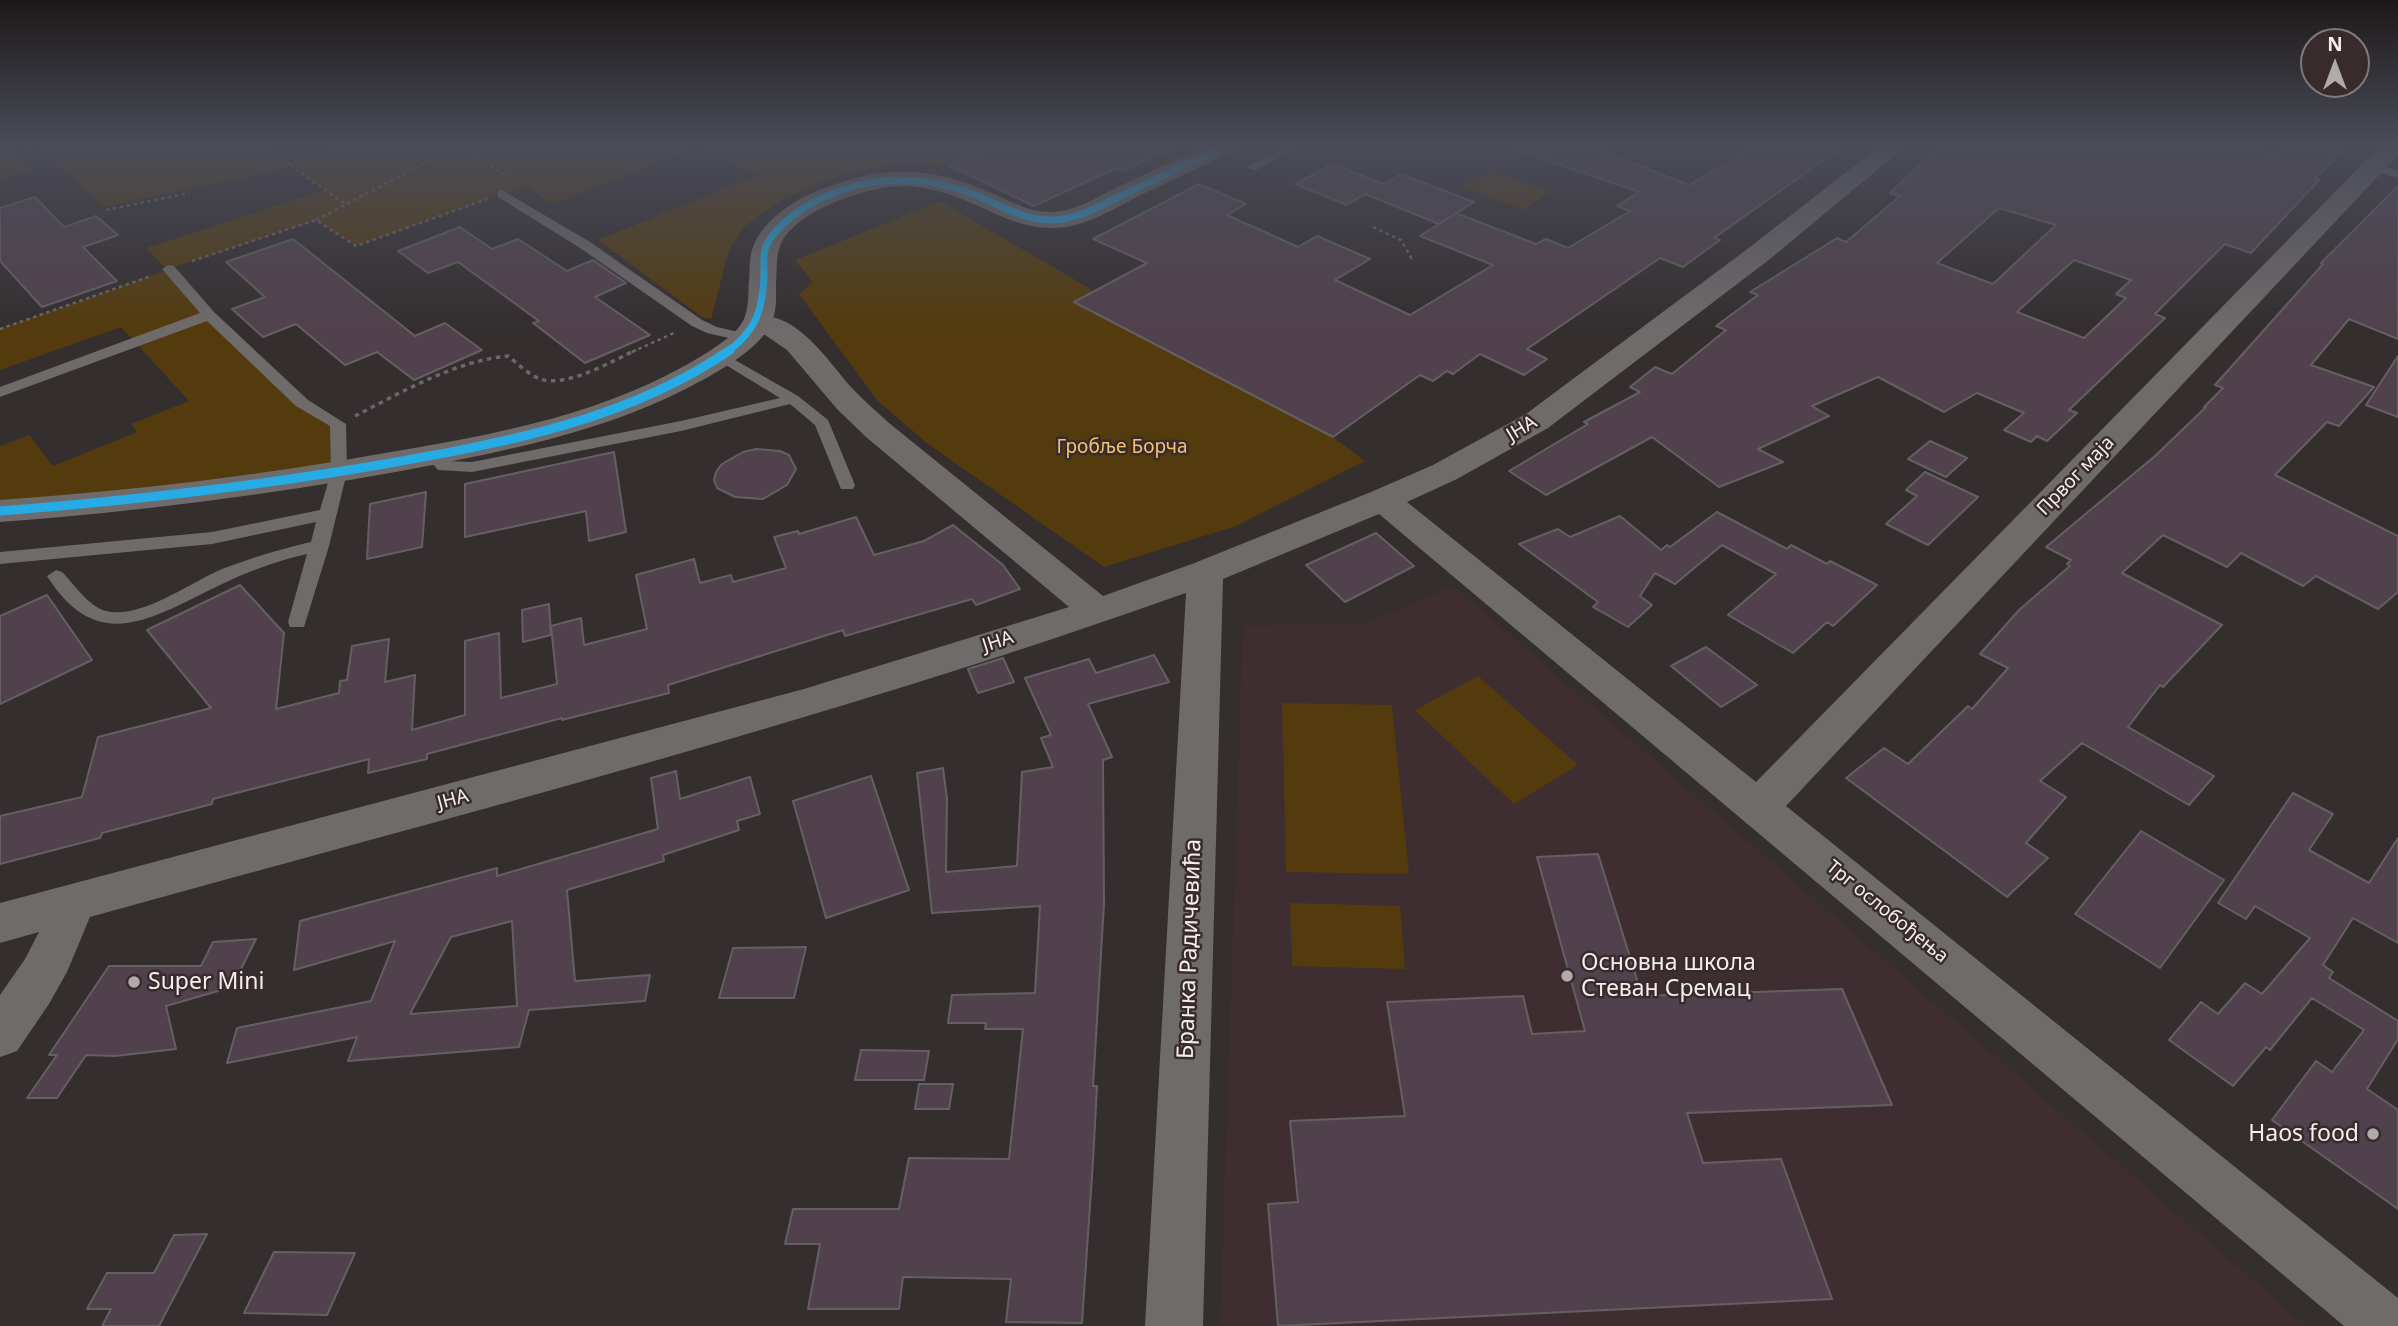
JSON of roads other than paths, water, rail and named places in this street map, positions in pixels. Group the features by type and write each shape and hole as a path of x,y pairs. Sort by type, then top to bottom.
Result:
{"street":[{"path":"0,510 205,492 339,472 527,435 630,405 684,380 721,356 752,330 762,309 765,249 786,220 807,207"},
{"path":"1000,207 1023,217 1060,220 1098,207"},
{"name":"ЈНА","path":"0,923 804,703 1097,611 1206,573 1444,472 1537,421 1818,207"},
{"name":"Првог маја","path":"1758,808 2344,207"},
{"path":"752,330 773,327 788,337 845,400 901,453 1097,611"},
{"name":"Трг ослобођења","path":"1383,500 2388,1326"},
{"name":"Бранка Радичевића","path":"1174,1326 1206,573"},
{"path":"0,1035 46,968 63,935 71,905"}],"lane":[{"path":"523,207 697,323 712,330 752,330"},
{"path":"169,270 209,315 302,402 338,424 339,472 297,622"},
{"path":"0,392 209,315"},
{"path":"721,356 793,399 822,423 847,485"},
{"path":"433,455 444,466 472,467 681,426 793,399"},
{"path":"0,558 212,538 328,514"},
{"path":"56,576 96,615 122,619 155,609 224,575 282,553 320,546"}],"place":[{"name":"Основна школа Стеван Сремац","path":"1567,976"},
{"name":"Super Mini","path":"134,982"},
{"name":"Haos food","path":"2373,1134"}],"park label":[{"name":"Гробље Борча","path":"1122,448"}]}
